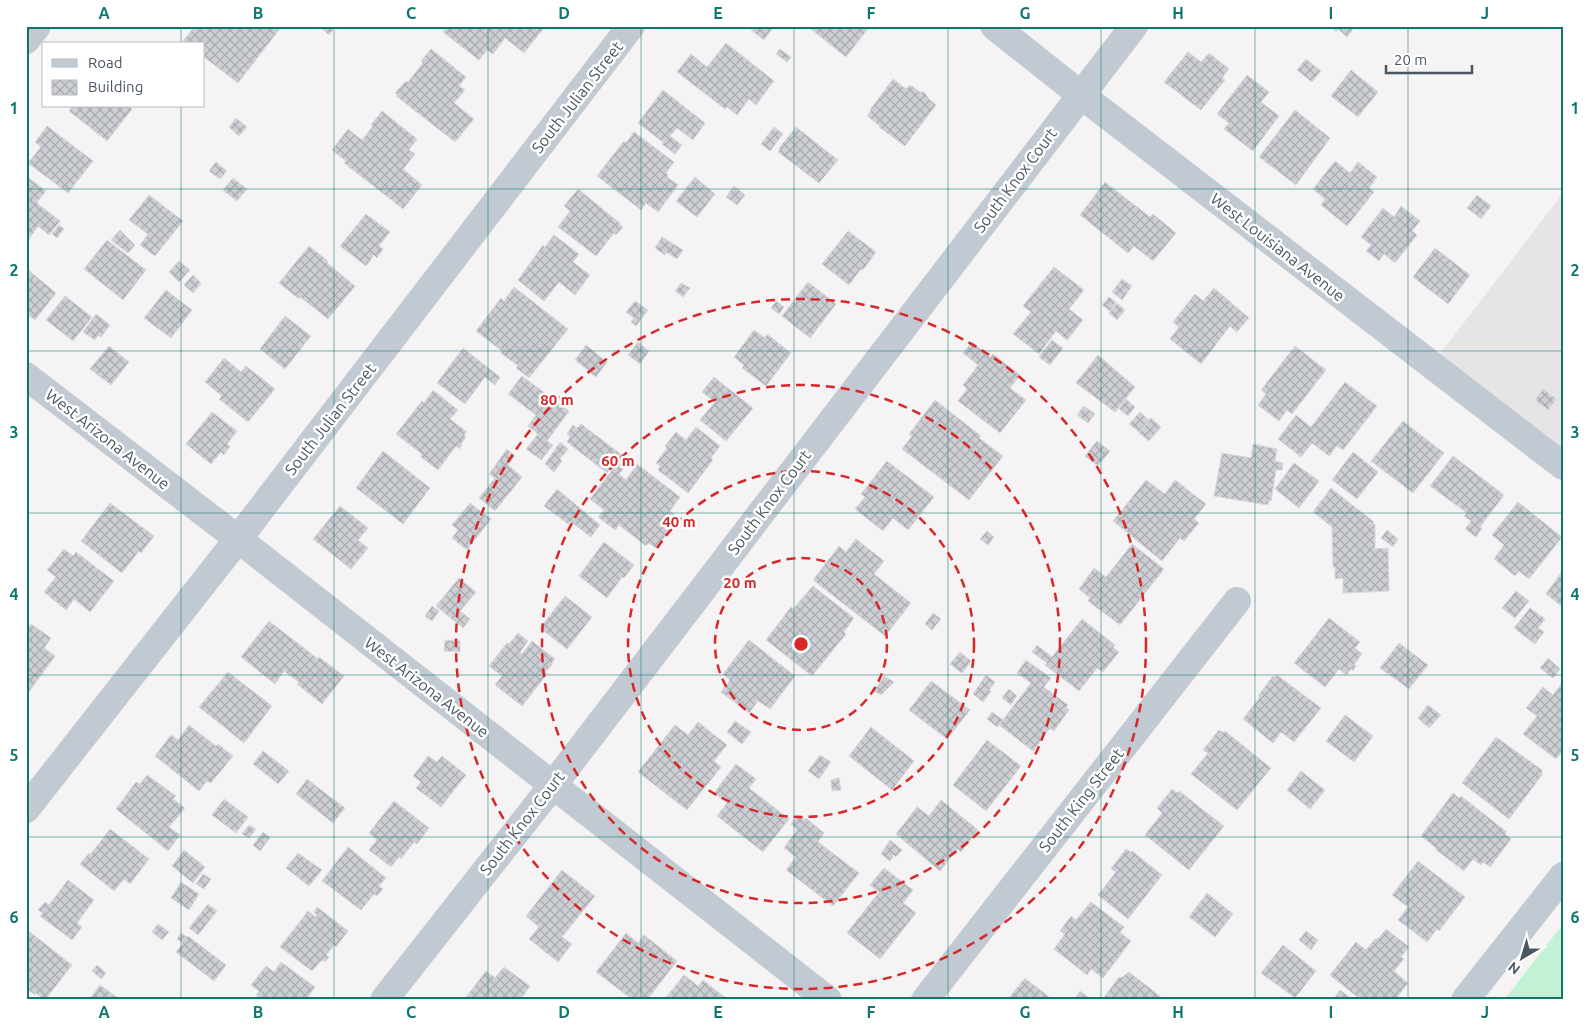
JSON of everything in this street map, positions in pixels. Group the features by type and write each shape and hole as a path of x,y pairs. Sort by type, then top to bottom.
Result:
{"street":[{"path":"26,40 37,26"},
{"name":"South Julian Street","path":"26,809 238,539 631,26"},
{"name":"West Louisiana Avenue","path":"994,26 1563,466"},
{"name":"South Knox Court","path":"384,1000 553,785 1134,26"},
{"name":"West Arizona Avenue","path":"26,376 238,539 828,1000"},
{"name":"South King Street","path":"925,1000 1236,601"},
{"path":"1465,1000 1563,876"}],"shaded area":[{"path":"1563,193 1563,449 1440,354"}],"green space":[{"path":"1563,924 1563,1000 1504,1000"}],"building":[{"path":"195,26 282,26 238,83 205,58 205,42 183,41"},
{"path":"319,26 336,26 329,35"},
{"path":"447,26 540,26 543,29 524,53 505,38 493,54 487,50 479,60 443,32"},
{"path":"754,26 774,26 764,40 751,30"},
{"path":"807,26 870,26 846,57"},
{"path":"1330,26 1355,26 1347,37 1338,29 1336,32"},
{"path":"726,43 774,81 756,105 749,99 737,115 727,107 725,109 677,72 691,54 707,67"},
{"path":"431,49 466,77 459,86 465,90 454,103 474,119 455,142 396,96 398,95 395,93 406,81 408,82"},
{"path":"780,49 791,57 787,62 776,54"},
{"path":"1188,52 1201,62 1209,53 1229,69 1222,78 1225,80 1201,110 1164,82"},
{"path":"1306,59 1321,71 1312,82 1297,70"},
{"path":"1351,70 1378,92 1358,117 1331,96"},
{"path":"1247,75 1269,92 1261,102 1279,116 1253,151 1224,129 1229,123 1217,114"},
{"path":"893,79 906,89 910,85 920,92 924,92 936,105 905,146 867,116"},
{"path":"663,90 705,123 693,140 677,128 670,136 682,145 675,154 638,123"},
{"path":"71,108 132,109 107,141 69,111"},
{"path":"1295,110 1330,138 1296,185 1259,157"},
{"path":"382,111 417,139 409,150 415,154 403,169 422,185 403,209 344,163 346,161 332,150 348,129 362,140"},
{"path":"236,118 247,127 239,136 229,127"},
{"path":"47,126 93,161 68,193 28,163 41,147 35,142"},
{"path":"774,127 783,134 770,151 761,144"},
{"path":"796,127 838,160 819,183 778,152 779,148"},
{"path":"634,132 674,162 666,173 667,177 678,185 658,212 646,203 641,210 597,176 624,141 626,143"},
{"path":"1335,161 1350,173 1358,162 1377,177 1369,188 1374,192 1347,226 1321,205 1325,199 1313,189"},
{"path":"216,162 227,171 220,179 209,171"},
{"path":"26,176 46,191 37,202 38,204 60,221 49,235 38,226 27,242"},
{"path":"695,177 715,194 697,217 676,201"},
{"path":"233,178 247,189 237,201 223,190"},
{"path":"1105,182 1150,217 1153,214 1176,233 1153,261 1134,246 1128,253 1080,215"},
{"path":"734,186 745,195 737,205 726,197"},
{"path":"578,189 623,227 616,235 614,233 596,256 558,227 570,211 564,206"},
{"path":"149,195 183,221 155,256 140,245 148,234 129,220"},
{"path":"1477,195 1491,206 1481,219 1467,208"},
{"path":"1401,206 1420,221 1412,231 1417,235 1395,263 1384,254 1379,261 1366,251 1371,245 1361,237 1383,208 1394,217"},
{"path":"366,214 390,232 379,246 383,249 377,258 374,255 366,266 340,246"},
{"path":"59,225 64,229 57,238 52,234"},
{"path":"120,230 135,245 128,253 111,240"},
{"path":"848,231 876,252 849,285 822,264"},
{"path":"554,235 579,254 573,262 590,275 575,295 559,282 544,301 518,280 543,245 545,247"},
{"path":"662,237 683,250 677,259 666,252 665,255 655,248"},
{"path":"107,240 146,270 123,300 84,269"},
{"path":"309,246 355,286 328,319 279,283"},
{"path":"1435,248 1470,275 1448,304 1413,277"},
{"path":"179,261 190,270 179,282 169,272"},
{"path":"1054,267 1084,290 1069,309 1083,320 1067,340 1056,331 1039,354 1013,334 1031,312 1023,306"},
{"path":"26,268 56,293 35,320 26,313"},
{"path":"193,275 201,283 193,293 184,285"},
{"path":"1122,279 1132,286 1122,300 1112,292"},
{"path":"808,282 836,304 810,338 782,316"},
{"path":"681,283 690,288 683,297 675,291"},
{"path":"514,287 568,329 529,378 516,368 518,366 501,353 502,351 476,331 501,298 504,301"},
{"path":"1214,288 1249,318 1237,332 1230,326 1201,364 1170,339 1179,327 1173,322 1195,294 1203,301"},
{"path":"166,290 192,310 171,338 144,318"},
{"path":"65,296 92,317 73,341 46,320"},
{"path":"1109,297 1116,302 1110,311 1102,305"},
{"path":"635,301 648,310 636,326 631,322 634,318 626,312"},
{"path":"776,301 784,307 779,314 771,308"},
{"path":"1117,303 1125,310 1117,320 1109,313"},
{"path":"96,314 110,325 101,337 98,335 95,340 83,332"},
{"path":"285,316 311,336 285,369 260,349"},
{"path":"754,330 765,338 767,334 791,353 766,386 742,368 744,365 734,357"},
{"path":"1052,340 1063,348 1050,365 1039,357"},
{"path":"638,342 649,351 640,364 628,355"},
{"path":"972,342 990,357 993,354 1020,375 1010,388 1026,400 1000,433 958,401 967,389 963,385 978,365 963,353"},
{"path":"586,345 607,362 596,377 575,360"},
{"path":"109,346 129,362 111,385 90,369"},
{"path":"1295,346 1326,370 1292,414 1287,410 1279,421 1258,405 1266,394 1261,390"},
{"path":"463,348 500,377 495,385 485,377 465,404 437,383"},
{"path":"1098,355 1135,387 1115,412 1076,383"},
{"path":"224,358 241,372 246,366 275,389 248,422 219,399 222,396 205,382"},
{"path":"522,376 569,411 547,441 553,445 541,460 526,449 538,434 528,426 536,415 508,394"},
{"path":"714,377 753,408 726,441 700,420 715,402 702,392"},
{"path":"1345,382 1377,406 1343,450 1337,446 1329,456 1312,443 1301,457 1278,439 1296,415 1311,427"},
{"path":"1543,389 1556,399 1548,410 1535,400"},
{"path":"433,390 458,410 450,419 467,432 459,449 456,446 438,470 421,457 422,454 396,434"},
{"path":"1126,399 1135,407 1128,416 1119,409"},
{"path":"935,400 1003,456 969,500 902,449 912,436 909,434"},
{"path":"1084,406 1095,414 1088,423 1077,415"},
{"path":"212,412 237,431 227,444 230,446 224,455 221,452 211,464 186,444"},
{"path":"1140,412 1149,420 1139,432 1129,424"},
{"path":"1151,418 1161,427 1149,441 1139,433"},
{"path":"1403,421 1444,453 1413,493 1371,461"},
{"path":"581,424 629,462 619,474 626,480 637,464 680,497 670,511 679,518 656,548 648,543 646,546 619,525 615,530 598,517 604,510 590,499 612,470 607,473 567,442 570,437 567,434 573,425 577,428"},
{"path":"696,427 720,446 711,458 713,460 688,493 658,470 660,466 656,463 667,448 665,446 676,432 686,440"},
{"path":"1097,441 1110,451 1098,466 1085,456"},
{"path":"560,442 568,449 560,459 562,461 554,472 545,464"},
{"path":"1253,444 1277,449 1275,461 1283,463 1282,470 1276,470 1271,501 1269,500 1268,505 1214,496 1222,453 1251,458"},
{"path":"507,449 515,456 508,465 522,477 495,511 479,498 495,478 489,474"},
{"path":"383,451 430,488 403,524 356,488"},
{"path":"1353,452 1378,472 1357,499 1332,480"},
{"path":"1453,456 1504,495 1480,527 1482,528 1476,537 1465,529 1471,521 1464,516 1467,513 1430,486"},
{"path":"887,461 934,497 908,530 893,518 883,531 855,509 865,497 861,494"},
{"path":"1294,463 1319,481 1299,508 1275,489"},
{"path":"1146,480 1165,494 1175,480 1206,504 1194,519 1199,523 1184,541 1180,538 1162,561 1113,521"},
{"path":"1331,488 1374,522 1372,524 1375,524 1375,549 1388,548 1389,591 1343,593 1343,578 1335,579 1332,527 1313,512"},
{"path":"557,489 600,525 591,537 570,521 568,524 544,506"},
{"path":"1518,502 1562,537 1529,579 1519,571 1515,576 1494,559 1504,545 1492,535"},
{"path":"110,503 154,536 141,553 139,551 122,573 81,541"},
{"path":"470,503 491,519 467,550 452,538 458,530 452,525"},
{"path":"340,506 368,528 358,540 368,548 351,569 313,539"},
{"path":"1387,530 1398,539 1393,547 1381,538"},
{"path":"987,531 994,537 988,545 980,539"},
{"path":"856,539 884,561 874,574 911,603 885,636 813,580 839,546 846,552"},
{"path":"604,542 634,565 624,578 622,577 607,598 579,576"},
{"path":"1132,544 1164,569 1120,625 1088,601 1090,598 1079,589 1094,568 1106,577"},
{"path":"64,549 73,556 76,552 114,581 90,612 74,599 66,610 44,592 56,577 47,570"},
{"path":"1563,570 1563,607 1546,594"},
{"path":"459,578 476,592 460,611 470,619 463,628 436,606"},
{"path":"813,586 854,618 844,632 846,634 812,676 766,640 791,607 793,609"},
{"path":"1516,591 1529,601 1515,618 1502,608"},
{"path":"565,596 592,617 567,649 540,628"},
{"path":"432,606 439,611 432,621 425,616"},
{"path":"1530,608 1545,619 1538,628 1544,632 1535,644 1514,628"},
{"path":"933,613 941,619 932,630 925,624"},
{"path":"1329,618 1360,642 1355,648 1362,654 1354,665 1356,666 1353,671 1351,669 1346,675 1339,669 1325,687 1294,663"},
{"path":"1082,619 1115,645 1113,647 1119,652 1103,672 1097,668 1079,691 1045,665 1047,663 1032,652 1037,645 1052,657"},
{"path":"269,621 318,659 319,657 344,676 322,704 297,684 299,682 284,671 275,684 241,657"},
{"path":"31,624 51,638 44,648 55,656 26,696 26,630"},
{"path":"518,633 528,641 520,652 522,654 532,641 555,659 545,672 547,674 522,706 495,685 502,676 489,666 507,643 509,644"},
{"path":"445,640 460,641 460,652 444,651"},
{"path":"749,640 795,676 770,709 758,701 749,713 721,692 730,680 723,674"},
{"path":"1399,643 1428,665 1409,689 1380,668"},
{"path":"960,652 971,661 962,673 950,664"},
{"path":"1548,658 1560,669 1553,678 1540,668"},
{"path":"1026,660 1051,678 1044,687 1068,705 1066,707 1069,710 1054,731 1050,728 1033,751 999,725 1031,683 1017,673"},
{"path":"228,672 272,706 244,743 199,707"},
{"path":"986,675 995,682 983,702 973,694"},
{"path":"1277,675 1321,708 1294,742 1281,732 1273,743 1243,719 1273,676"},
{"path":"884,676 894,682 881,695 874,691"},
{"path":"931,681 970,710 947,739 909,710"},
{"path":"1563,682 1563,751 1556,759 1523,734 1537,716 1526,708 1543,687 1553,695"},
{"path":"1009,689 1017,696 1011,705 1002,698"},
{"path":"1428,705 1441,715 1429,728 1418,718"},
{"path":"992,712 1003,720 997,727 987,719"},
{"path":"1345,715 1373,736 1354,762 1326,741"},
{"path":"735,721 751,732 742,744 727,732"},
{"path":"698,722 727,745 714,761 721,767 687,810 638,772 675,725 688,735"},
{"path":"189,725 216,746 218,744 233,756 211,783 207,781 199,791 155,756 171,735 178,740"},
{"path":"871,727 914,761 892,790 849,756"},
{"path":"1219,730 1224,733 1225,731 1271,768 1237,810 1191,774 1208,753 1203,750"},
{"path":"1496,737 1542,770 1542,775 1509,819 1462,783"},
{"path":"987,740 1021,766 986,811 953,785"},
{"path":"263,751 289,771 278,784 253,764"},
{"path":"820,755 831,762 819,779 808,771"},
{"path":"428,756 437,762 442,756 466,775 441,807 416,788 421,782 413,776"},
{"path":"736,764 756,779 749,788 789,819 763,852 717,816 727,803 714,793"},
{"path":"1301,771 1325,790 1310,809 1287,790"},
{"path":"147,775 176,796 173,799 185,808 169,827 180,835 168,851 116,809 136,782 140,784"},
{"path":"839,778 841,790 832,791 831,780"},
{"path":"307,779 345,808 333,823 296,794"},
{"path":"1172,789 1177,793 1179,791 1224,826 1189,870 1145,835 1162,813 1157,808"},
{"path":"1453,793 1459,798 1461,796 1507,832 1505,834 1511,839 1490,867 1483,862 1481,865 1473,859 1464,871 1421,836"},
{"path":"224,799 248,817 236,833 212,815"},
{"path":"941,800 978,830 961,852 957,849 940,871 896,834 917,807 929,816"},
{"path":"394,801 429,828 417,844 414,842 401,859 399,857 391,867 369,850 377,840 369,833"},
{"path":"798,815 804,820 806,818 824,833 818,842 859,873 833,906 786,870 796,857 784,848 797,830 791,824"},
{"path":"249,825 256,829 249,838 242,834"},
{"path":"110,829 149,859 130,884 124,879 114,891 80,864 89,853 90,855"},
{"path":"263,832 270,838 260,851 253,845"},
{"path":"890,840 902,850 896,857 894,855 890,861 881,854"},
{"path":"348,847 386,878 379,886 383,889 377,896 374,894 361,910 322,881"},
{"path":"1126,849 1132,851 1162,875 1128,919 1098,895 1116,872 1111,869"},
{"path":"184,850 205,867 193,883 172,866"},
{"path":"298,853 322,870 309,886 286,868"},
{"path":"1418,861 1465,897 1439,931 1437,929 1427,942 1398,920 1408,907 1392,895"},
{"path":"884,868 913,890 903,903 916,913 880,959 847,933 879,892 870,885"},
{"path":"562,870 595,896 562,937 572,944 558,962 529,939 539,927 526,916"},
{"path":"203,874 211,879 204,889 196,884"},
{"path":"68,880 94,900 77,923 82,927 72,940 40,916 43,913 38,910 45,902 49,905"},
{"path":"181,882 199,894 189,910 171,898"},
{"path":"1207,893 1233,914 1215,937 1189,917"},
{"path":"1091,902 1124,927 1120,932 1131,941 1103,978 1091,969 1087,975 1054,949 1065,934 1060,931 1071,916 1076,920"},
{"path":"208,904 217,911 198,935 189,928"},
{"path":"317,907 348,931 336,947 334,945 326,955 329,957 325,962 322,960 312,971 280,947 308,911 316,917 317,915 314,912"},
{"path":"158,924 169,932 162,940 152,932"},
{"path":"26,929 72,965 45,1000 26,988"},
{"path":"1386,929 1409,947 1401,957 1404,959 1394,971 1408,983 1395,1000 1361,1000 1330,975 1356,942 1366,950"},
{"path":"1306,931 1318,940 1311,950 1299,940"},
{"path":"181,933 188,936 226,965 214,981 176,952 183,943 177,939"},
{"path":"626,933 638,943 644,935 677,961 647,1000 633,1000 596,972"},
{"path":"1283,945 1316,971 1295,998 1261,973"},
{"path":"281,962 315,987 306,1000 263,1000 256,995 259,991 251,985 266,966 274,972"},
{"path":"97,965 106,973 101,979 92,971"},
{"path":"504,967 530,986 520,1000 464,1000 486,971 495,978"},
{"path":"1129,972 1161,997 1160,1000 1102,1000 1119,977 1121,978"},
{"path":"684,975 698,986 703,980 728,1000 664,1000"},
{"path":"1026,979 1053,1000 1007,1000"},
{"path":"100,985 118,998 117,1000 89,1000"},
{"path":"1340,990 1353,1000 1333,1000"},
{"path":"1080,991 1090,999 1074,1000"}]}
